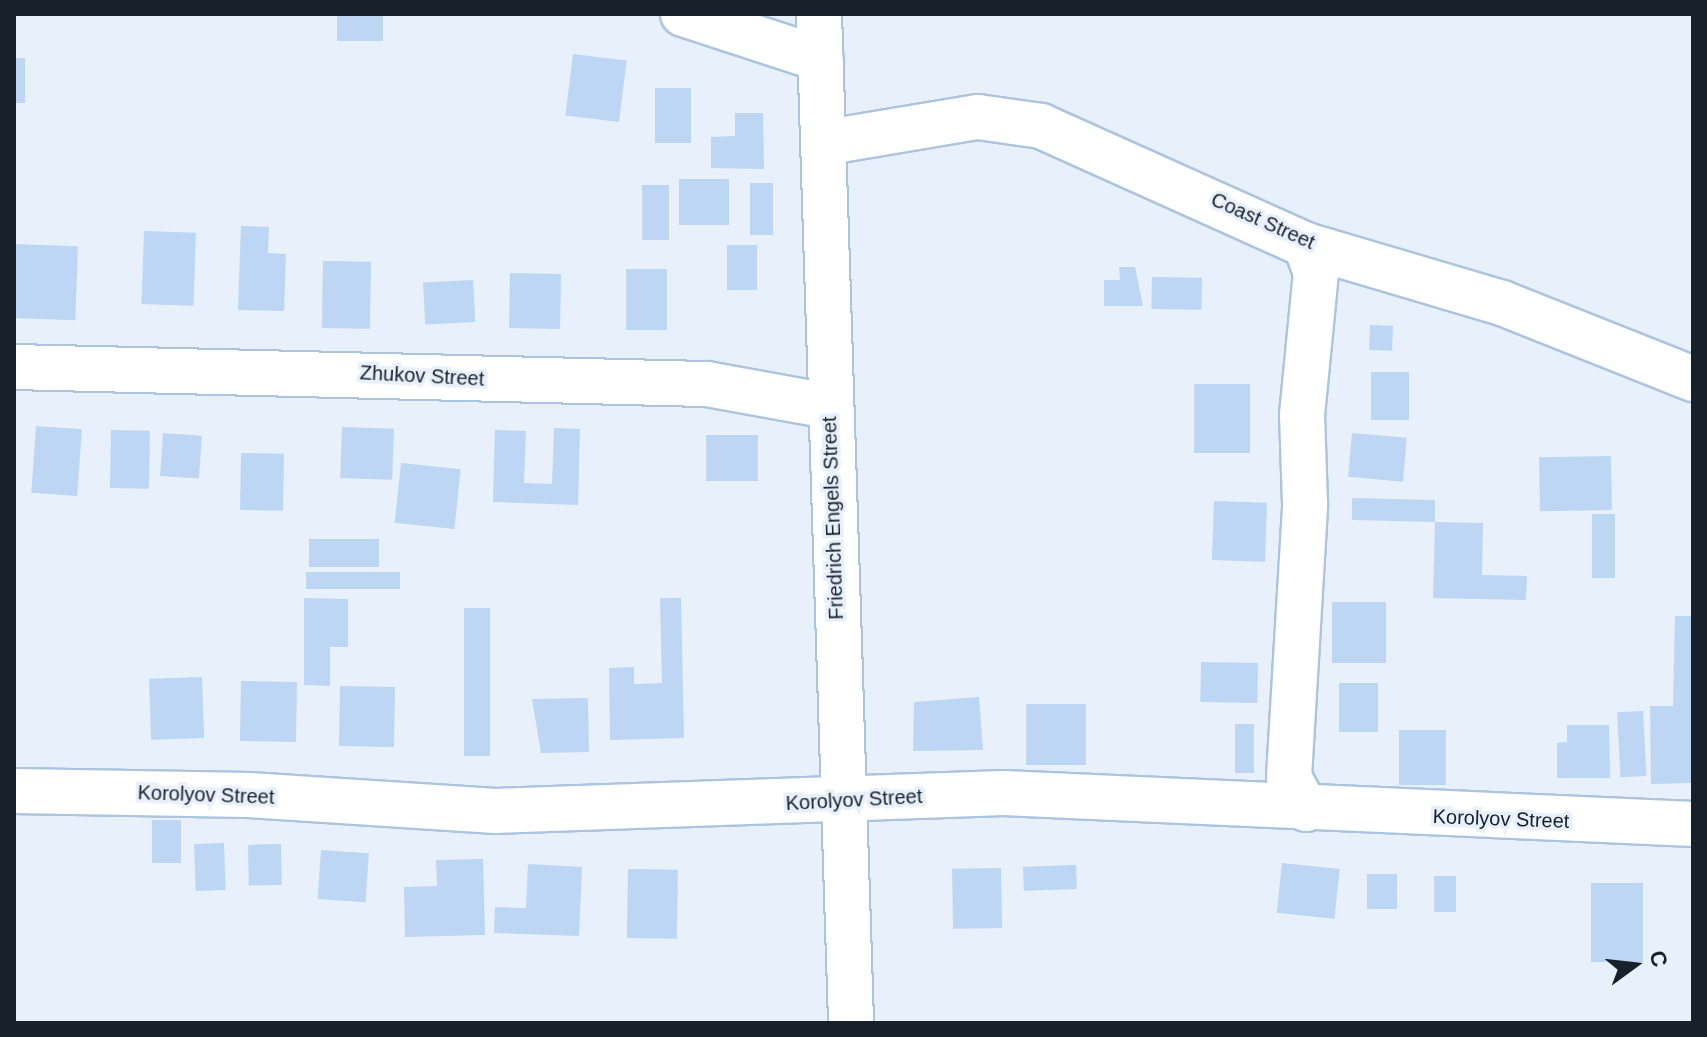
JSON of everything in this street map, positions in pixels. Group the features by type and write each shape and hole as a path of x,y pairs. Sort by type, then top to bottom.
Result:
{"street":[{"path":"683,14 821,59"},
{"name":"Friedrich Engels Street","path":"819,14 828,142 828,406 851,1023"},
{"name":"Coast Street","path":"828,142 923,124 1010,119 1147,167 1306,245 1502,303 1693,379"},
{"path":"1285,798 1305,504 1302,415 1316,273 1306,245"},
{"name":"Zhukov Street","path":"14,367 707,384 828,406"},
{"name":"Korolyov Street","path":"14,791 249,795 495,811 844,802 1004,793 1285,798 1693,824"}],"building":[{"path":"337,14 383,14 383,41 337,41"},
{"path":"573,54 627,61 619,122 565,116"},
{"path":"14,58 25,58 25,103 14,103"},
{"path":"655,88 691,88 691,143 655,143"},
{"path":"735,113 763,113 764,169 711,168 711,137 735,136"},
{"path":"679,179 729,179 729,225 679,225"},
{"path":"750,183 773,183 773,235 750,235"},
{"path":"642,185 669,185 669,240 642,240"},
{"path":"241,226 269,227 268,253 286,254 284,311 238,310"},
{"path":"144,231 196,233 193,306 141,304"},
{"path":"14,244 78,246 75,320 14,318"},
{"path":"727,245 757,245 757,290 727,290"},
{"path":"323,261 371,262 370,329 322,328"},
{"path":"1119,267 1135,267 1143,306 1104,306 1104,280 1120,280"},
{"path":"626,269 667,269 667,330 626,330"},
{"path":"510,273 561,274 560,329 509,328"},
{"path":"1152,277 1202,278 1201,310 1151,309"},
{"path":"473,280 475,322 425,325 423,283"},
{"path":"1370,325 1393,326 1392,351 1369,350"},
{"path":"1371,372 1409,372 1409,420 1371,420"},
{"path":"1194,384 1250,384 1250,453 1194,453"},
{"path":"36,426 82,429 77,496 31,493"},
{"path":"342,427 394,429 392,480 340,478"},
{"path":"554,428 580,429 578,505 493,502 495,430 526,431 524,483 552,484"},
{"path":"111,430 150,431 149,489 110,488"},
{"path":"163,433 202,436 199,479 160,476"},
{"path":"1352,433 1407,438 1403,482 1348,477"},
{"path":"706,435 758,435 758,481 706,481"},
{"path":"241,453 284,454 283,511 240,510"},
{"path":"1611,456 1612,510 1540,511 1539,457"},
{"path":"401,463 461,469 454,529 395,523"},
{"path":"1352,498 1435,500 1435,522 1352,520"},
{"path":"1214,501 1267,503 1265,562 1212,560"},
{"path":"1592,514 1615,514 1615,578 1592,578"},
{"path":"1435,522 1483,523 1482,575 1527,576 1526,600 1433,598"},
{"path":"309,539 379,539 379,567 309,567"},
{"path":"306,572 400,572 400,589 306,589"},
{"path":"304,598 348,599 348,647 330,647 330,686 304,685"},
{"path":"660,598 681,598 684,738 610,740 609,668 634,667 634,684 662,683"},
{"path":"1332,602 1386,602 1386,663 1332,663"},
{"path":"464,608 490,608 490,756 464,756"},
{"path":"1675,616 1693,616 1693,783 1651,784 1650,706 1673,706"},
{"path":"1201,662 1258,663 1257,703 1200,702"},
{"path":"202,677 204,738 151,740 149,679"},
{"path":"241,681 297,682 296,742 240,741"},
{"path":"1339,683 1378,683 1378,732 1339,732"},
{"path":"340,686 395,687 394,747 339,746"},
{"path":"979,697 983,750 913,751 914,702"},
{"path":"588,698 589,752 541,753 532,699"},
{"path":"1026,704 1086,704 1086,765 1026,765"},
{"path":"1643,711 1646,776 1620,777 1617,712"},
{"path":"1235,724 1254,724 1254,773 1235,773"},
{"path":"1567,725 1609,725 1610,778 1557,778 1557,743 1567,742"},
{"path":"1399,730 1446,730 1446,785 1399,785"},
{"path":"152,820 181,820 181,863 152,863"},
{"path":"224,843 226,890 196,891 194,844"},
{"path":"281,844 282,885 249,886 248,845"},
{"path":"321,850 369,853 365,902 318,899"},
{"path":"483,859 485,935 405,937 404,887 437,886 436,860"},
{"path":"1282,863 1340,869 1334,919 1277,913"},
{"path":"528,864 582,867 579,936 494,933 495,907 526,908"},
{"path":"1076,865 1077,889 1024,891 1023,867"},
{"path":"1001,868 1002,928 953,929 952,869"},
{"path":"628,869 678,870 677,939 627,938"},
{"path":"1367,874 1397,874 1397,909 1367,909"},
{"path":"1434,876 1456,876 1456,912 1434,912"},
{"path":"1591,883 1643,883 1643,962 1591,962"}]}
